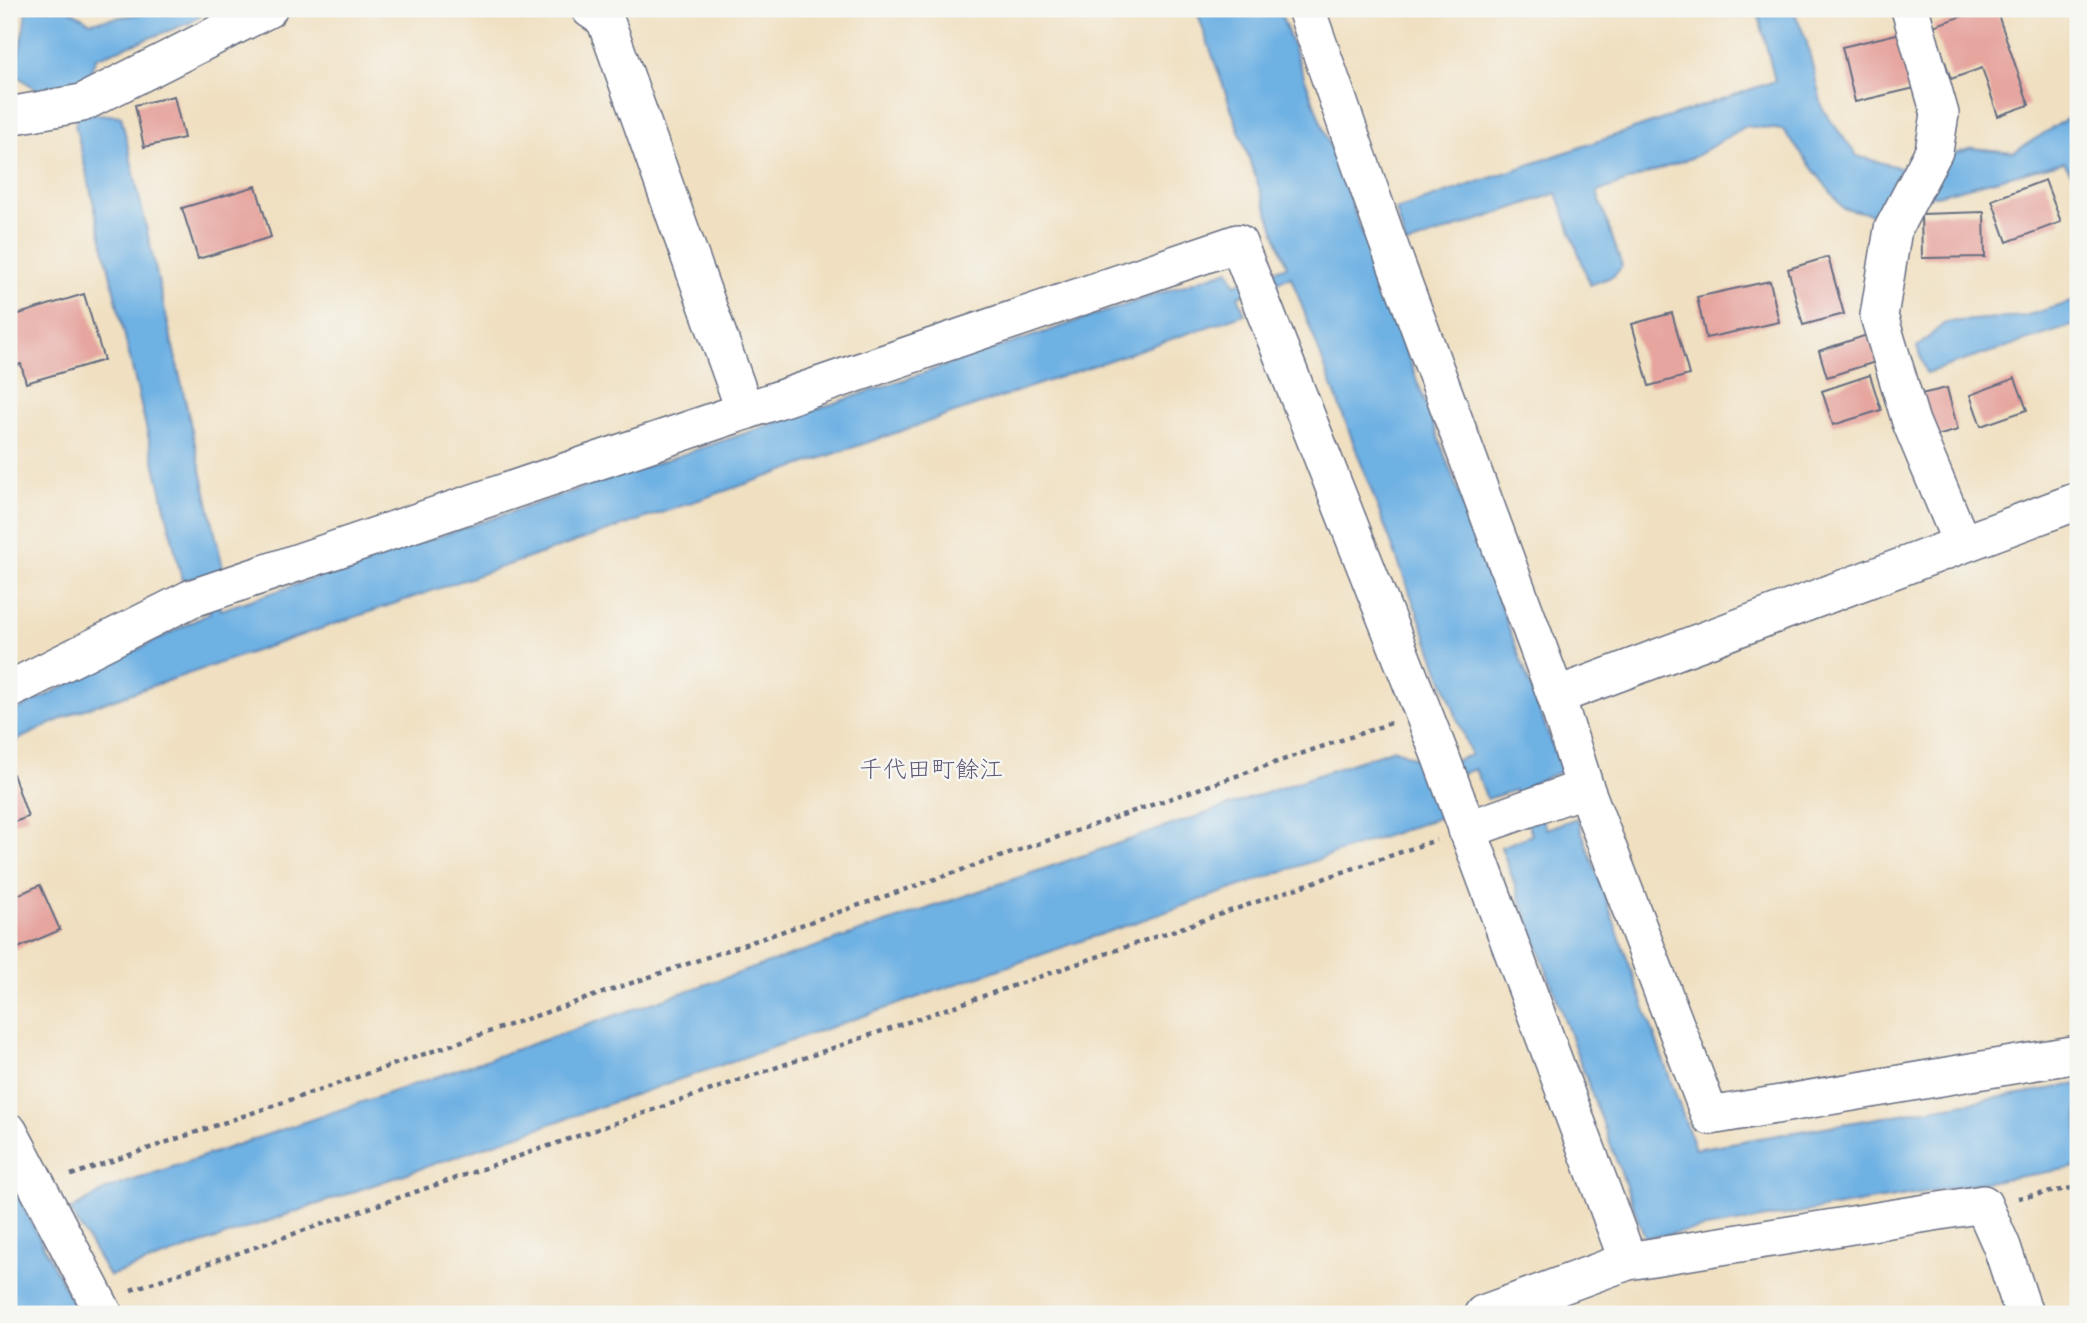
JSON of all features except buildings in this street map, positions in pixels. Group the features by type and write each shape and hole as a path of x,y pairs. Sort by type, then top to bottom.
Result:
{"street":[{"path":"9,116 75,106 268,9"},
{"path":"590,9 605,19 745,411"},
{"path":"1306,9 1391,250 1556,696 1585,788 1710,1116 2078,1054"},
{"path":"1910,9 1940,114 1934,151 1893,229 1879,316 1911,422 1962,544"},
{"path":"9,690 190,599 1238,243 1468,830 1628,1261"},
{"path":"1556,696 2078,501"},
{"path":"1468,830 1585,788"},
{"path":"9,1132 100,1308"},
{"path":"1483,1314 1628,1261 1983,1204 2002,1247 2024,1314"}],"path":[{"path":"37,1187 1423,713"},
{"path":"100,1308 1468,830"},
{"path":"1983,1204 2078,1188"}],"water":[{"path":"24,9 68,9 90,22 140,14 151,9 207,9 192,22 96,58 84,86 84,113 121,116 223,568 209,574 221,610 1229,270 1235,284 1287,266 1196,9 1279,9 1562,771 1529,785 1546,829 1577,818 1695,1149 2078,1084 2078,1167 1645,1238 1501,847 1532,835 1515,790 1487,799 1475,769 1432,784 1444,816 109,1276 70,1210 108,1189 1394,749 1425,762 1428,770 1471,755 1291,277 1238,296 1245,314 76,712 9,744 9,714 210,613 198,577 182,580 75,124 78,120 15,74 26,16"},
{"path":"1757,9 1793,9 1806,39 1823,110 1857,156 1908,170 1972,148 2014,152 2078,112 2078,183 2064,162 1929,197 1885,217 1843,208 1783,130 1746,126 1694,157 1597,192 1622,266 1614,276 1590,285 1557,193 1406,245 1396,210 1775,81"},
{"path":"2078,300 2078,324 1926,373 1917,347 1946,322 2025,316"},
{"path":"9,1178 78,1314 9,1314"}],"district":[{"name":"千代田町餘江","path":"931,769"}]}
